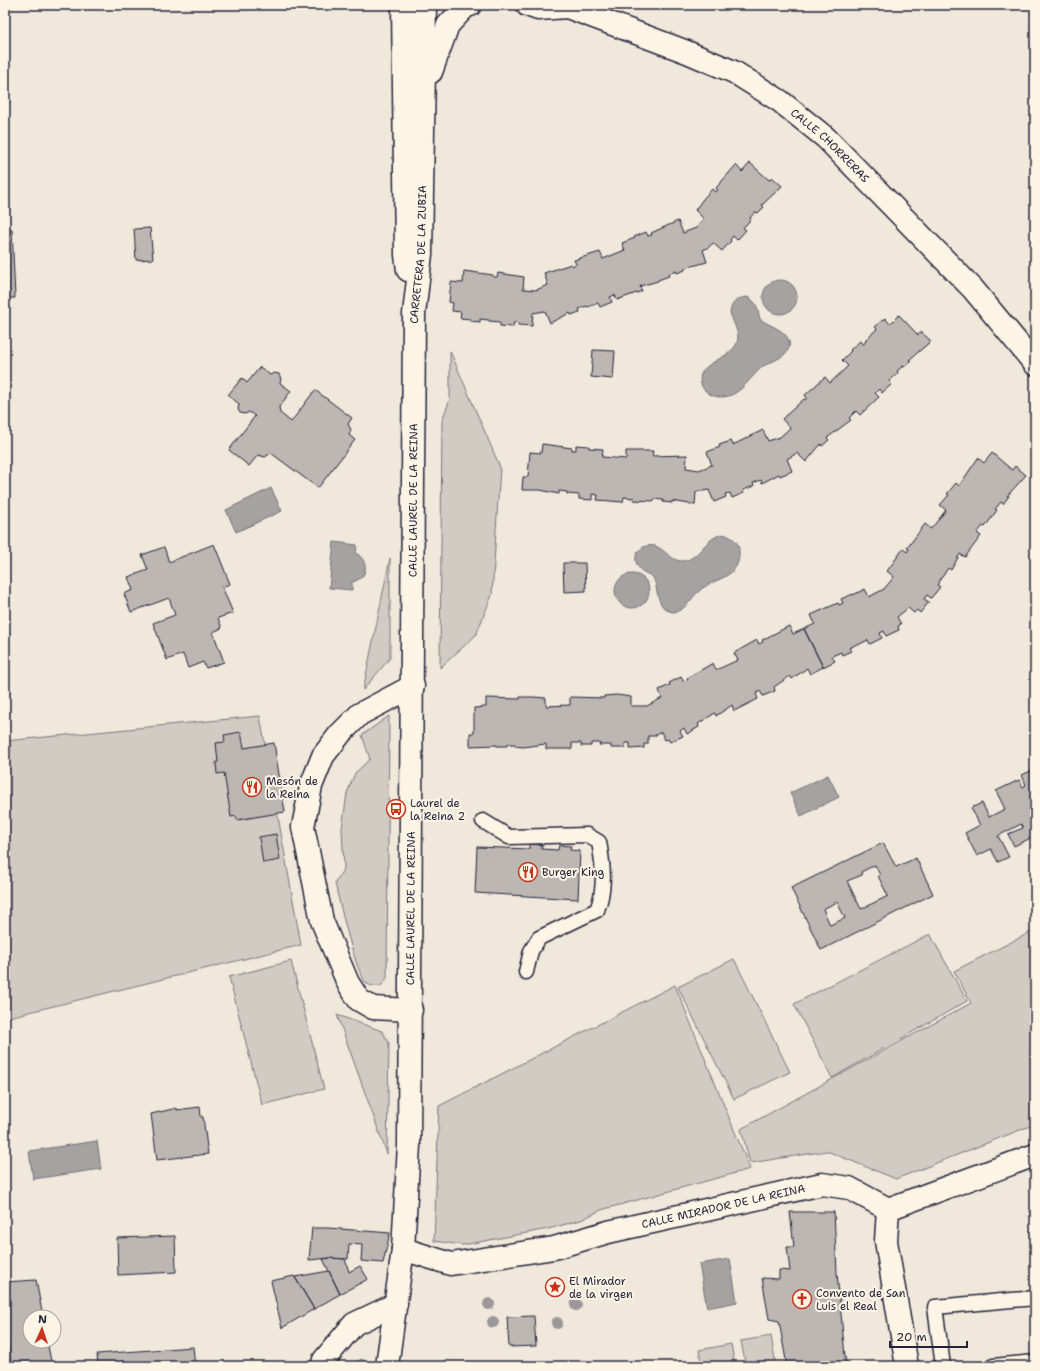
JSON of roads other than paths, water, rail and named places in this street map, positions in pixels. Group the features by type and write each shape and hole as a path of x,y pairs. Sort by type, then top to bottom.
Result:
{"street":[{"name":"CARRETERA DE LA ZUBIA","path":"403,5 406,255 414,314"},
{"name":"CARRETERA DE LA ZUBIA","path":"414,314 421,254 425,5"},
{"path":"424,97 436,54 448,25 466,6 470,5"},
{"path":"527,5 538,9 565,6"},
{"name":"CALLE CHORRERAS","path":"565,6 687,52 727,69 780,101 826,138 968,283 1035,364"},
{"name":"CALLE LAUREL DE LA REINA","path":"388,1366 403,1250 409,1145 413,686 414,314"},
{"path":"411,1010 373,1008 359,1000 348,983 322,921 303,827 311,786 323,756 340,734 360,714 413,686"},
{"path":"907,1366 886,1241 888,1209 1035,1155"},
{"name":"CALLE MIRADOR DE LA REINA","path":"403,1250 451,1264 554,1248 608,1232 822,1184 849,1188 888,1209"},
{"path":"322,1366 324,1360 354,1324 396,1304"}],"lane":[{"path":"483,821 509,837 587,834 599,842 603,861 603,896 597,910 539,938 531,950 526,972"},
{"path":"943,1366 935,1307 1035,1298"},
{"path":"993,1366 1035,1362"}],"place":[{"name":"Mesón de la Reina","path":"252,787"},
{"name":"Laurel de la Reina 2","path":"396,809"},
{"name":"Burger King","path":"528,872"},
{"name":"El Mirador de la virgen","path":"555,1287"},
{"name":"Convento de San Luis el Real","path":"802,1299"}]}
